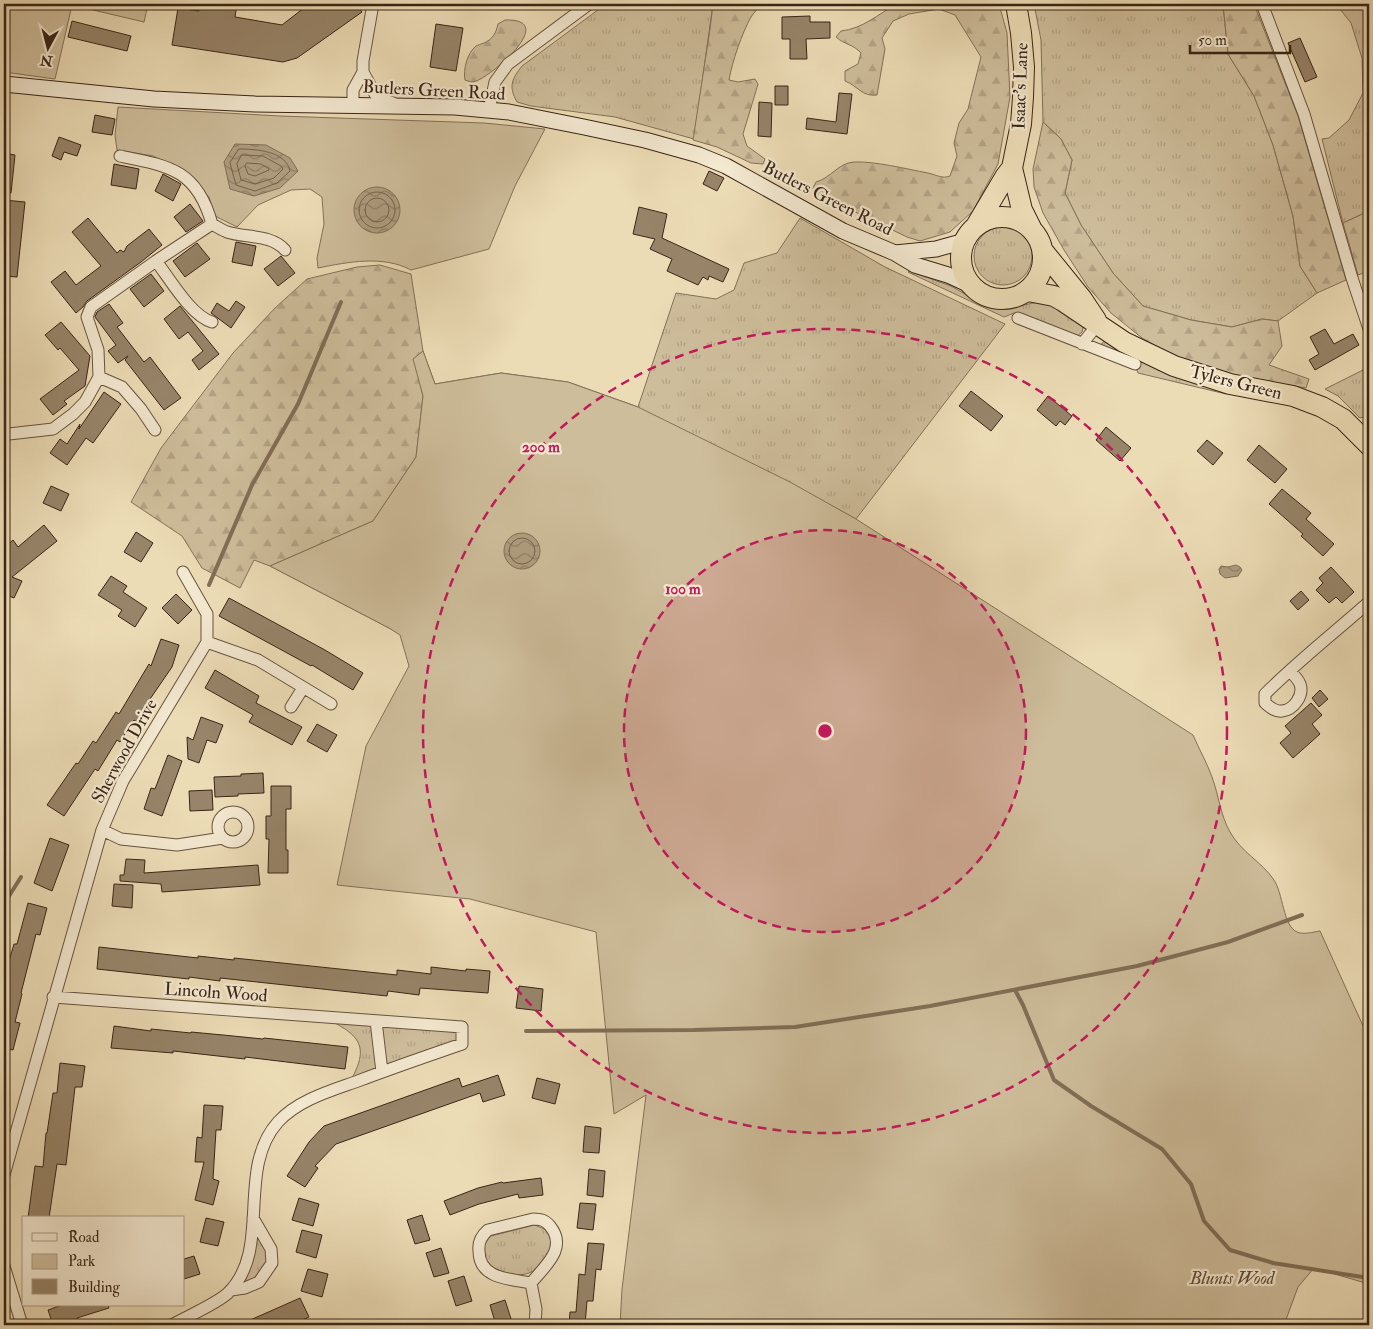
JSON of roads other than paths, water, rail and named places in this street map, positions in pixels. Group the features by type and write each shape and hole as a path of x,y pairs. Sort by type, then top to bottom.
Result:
{"highway":[{"name":"Isaac's Lane","path":"1016,4 1024,67 1021,124 1012,168 1022,210 1031,228"},
{"name":"Isaac's Lane","path":"970,234 1005,176 1012,168"},
{"path":"1004,217 1021,221 1031,228 1037,235 1043,251 1041,273 1035,283 1028,290 1017,296 1005,299 993,298 982,294 972,286 965,276 962,265 962,253 970,234 986,220 1004,217"},
{"name":"Tylers Green","path":"1043,251 1082,299 1098,324"},
{"name":"Tylers Green","path":"1028,290 1059,298 1124,342 1197,375 1239,386 1293,396 1322,407 1343,419 1369,445"}],"main road":[{"name":"Butlers Green Road","path":"4,84 154,99 254,104 455,106 542,118 645,140 699,154 734,170 843,231 895,253 915,265 948,274 972,286"},
{"name":"Butlers Green Road","path":"895,253 936,249 970,234"}],"street":[{"path":"373,4 363,61 363,72 374,94 379,98 405,106"},
{"path":"489,110 495,82 508,64 589,4"},
{"path":"1262,4 1307,123 1352,278 1369,328"},
{"path":"354,104 353,90 363,72"},
{"path":"120,156 154,163 176,171 188,178 200,193 212,224 227,232 262,238 280,245 285,250"},
{"path":"4,436 53,429 85,402 99,377 98,350 87,317 91,307 212,224"},
{"path":"156,261 192,307 204,320 212,322"},
{"path":"1018,318 1135,364"},
{"path":"1082,344 1098,324"},
{"path":"99,377 122,387 155,430"},
{"path":"183,572 207,614 207,642 258,660 330,704"},
{"path":"1290,671 1369,602"},
{"name":"Sherwood Drive","path":"55,992 102,830 123,781 207,642"},
{"path":"291,708 303,688"},
{"path":"102,830 121,838 177,845 223,838"},
{"path":"4,1175 55,992"},
{"name":"Lincoln Wood","path":"55,992 462,1027 462,1044 382,1072"},
{"path":"172,1325 226,1296 240,1280 246,1264 259,1160 264,1143 277,1123 294,1108 319,1095 382,1072 376,1021"},
{"path":"231,1290 245,1288 259,1282 272,1263 271,1250 253,1218"},
{"path":"531,1283 492,1275 484,1269 478,1260 478,1244 488,1230 533,1219 546,1221 554,1231 558,1242 555,1252 531,1283 536,1309 535,1325"},
{"path":"4,1266 22,1325"}],"water":[{"path":"235,144 266,145 290,158 298,171 280,188 254,196 230,189 224,162"},
{"path":"382,187 386,188 396,197 399,201 399,219 390,229 382,233 372,233 364,229 355,219 354,205 358,197 368,188"},
{"path":"522,533 529,534 535,538 539,544 539,558 535,564 529,568 522,569 515,568 509,564 505,558 504,551 505,544 509,538 515,534"},
{"path":"1236,565 1242,570 1238,576 1225,578 1220,574 1219,569 1221,566"}],"waterway":[{"path":"209,585 252,485 298,404 341,302"},
{"path":"4,904 21,877"},
{"path":"526,1031 795,1027 930,1006 1137,966 1228,942 1302,915"},
{"path":"1015,990 1054,1080 1091,1106 1162,1149 1191,1184 1204,1221 1230,1250 1273,1263 1369,1278"}],"park label":[{"name":"Blunts Wood","path":"1232,1278"}]}
